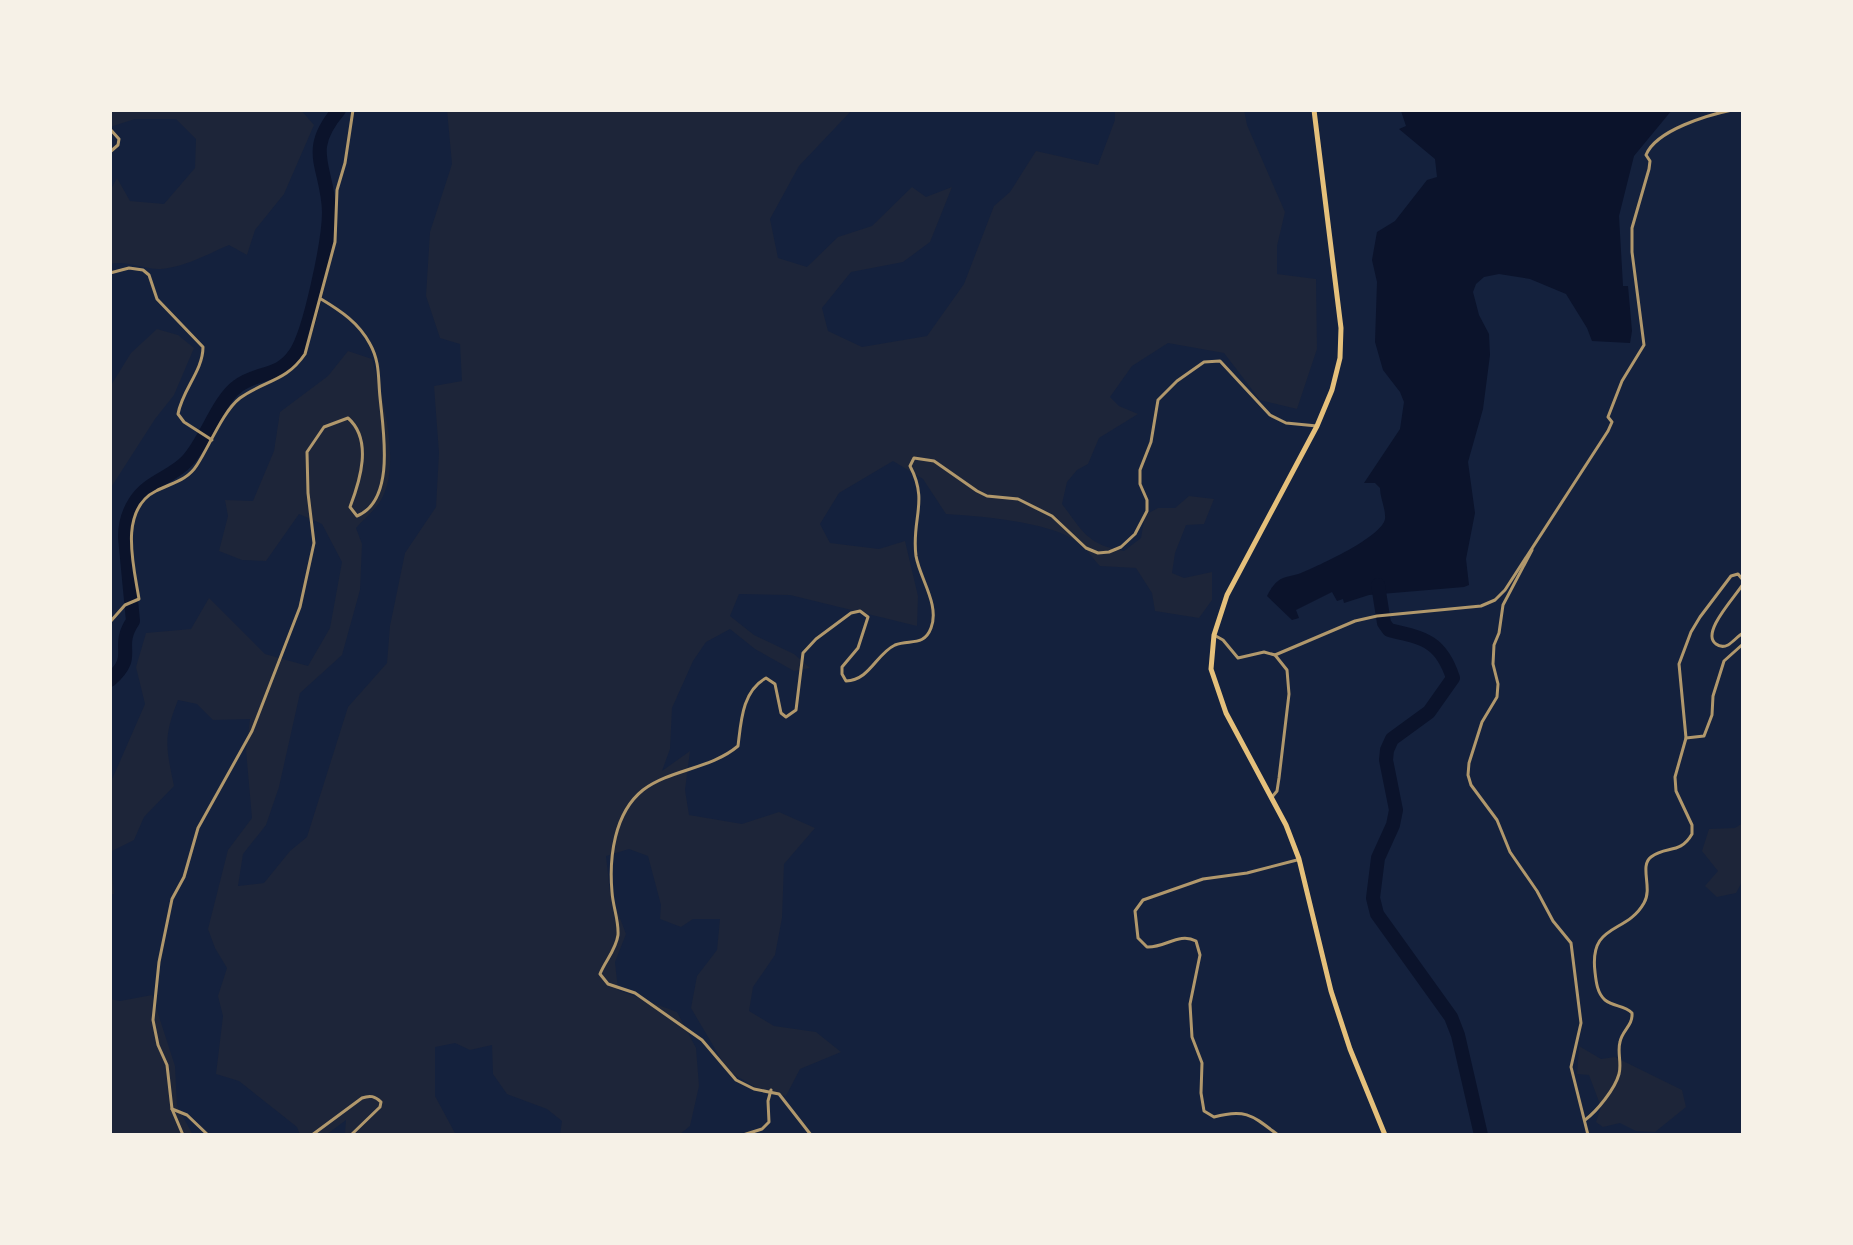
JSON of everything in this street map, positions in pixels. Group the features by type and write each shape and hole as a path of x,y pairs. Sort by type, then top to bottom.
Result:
{"highway":[{"path":"1314,110 1341,328 1340,358 1332,390 1317,426 1227,595 1214,635 1211,669 1221,698 1272,797 1299,859 1331,991 1350,1049 1385,1135"}],"street":[{"path":"110,622 125,605 139,599 131,529 142,504 150,494 190,475 236,401 281,379 296,367 305,354 335,242 337,190 345,163 353,110"},
{"path":"1275,655 1355,621 1481,606 1495,600 1533,549 1608,431 1612,422 1608,417 1616,395 1644,345 1632,252 1632,228 1649,169 1650,161 1646,155 1649,148 1662,137 1690,123 1732,110"},
{"path":"110,129 119,139 118,145 110,152"},
{"path":"110,273 129,268 143,270 149,275 157,299 203,347 203,359 180,403 178,414 184,422 212,440"},
{"path":"183,1135 172,1109 167,1065 154,1033 153,1020 159,962 172,899 192,854 198,828 252,731 300,607 314,543 307,452 324,427 348,418 356,425 361,436 362,470 350,507 357,516 374,501 384,468 385,436 377,358 357,324 321,299"},
{"path":"811,1135 779,1094 754,1089 736,1080 702,1040 635,993 608,984 600,974 617,941 611,857 615,836 631,802 645,789 712,761 738,746 746,703 751,690 760,681 766,678 775,684 781,713 786,717 791,715 796,710 803,653 816,639 851,613 860,611 868,617 858,648 842,667 846,681 860,678 893,646 922,641 927,635 934,614 913,537 921,495 920,484 910,461 914,458 934,461 987,496 1018,499 1052,516 1086,548 1098,553 1121,547 1135,534 1147,511 1140,470 1151,442 1158,400 1177,381 1204,362 1220,361 1270,415 1286,423 1317,426"},
{"path":"1533,549 1503,605 1494,645 1497,697 1482,722 1468,775 1471,785 1497,820 1510,852 1553,921 1571,943 1581,1023 1571,1067 1588,1135"},
{"path":"1585,1120 1593,1114 1616,1082 1621,1061 1619,1045 1633,1020 1632,1013 1626,1007 1604,999 1599,991 1593,956 1595,947 1607,932 1632,917 1643,906 1648,895 1645,869 1648,860 1653,855 1681,848 1692,834 1692,825 1676,791 1675,777 1686,738 1679,664 1700,617 1731,576 1738,574 1743,582 1715,622 1711,635 1713,642 1724,647 1743,633"},
{"path":"1214,635 1223,640 1238,658 1264,652 1275,655 1287,670 1289,694 1277,791 1272,797"},
{"path":"1686,738 1704,736 1724,661 1743,644"},
{"path":"1278,1135 1245,1113 1230,1112 1214,1117 1204,1111 1202,1063 1192,1037 1190,1004 1200,955 1198,946 1196,941 1186,937 1154,947 1141,944 1135,911 1143,900 1203,879 1247,873 1299,859"},
{"path":"743,1135 762,1129 769,1122 771,1090"},
{"path":"312,1135 362,1098 370,1095 378,1099 380,1107 351,1135"},
{"path":"172,1109 187,1115 208,1135"}],"shaded area":[{"path":"110,110 301,110 314,125 284,194 255,230 247,255 229,245 188,263 155,269 123,263 110,264 110,191 117,178 130,201 164,204 195,168 196,139 176,119 135,119 110,127"},
{"path":"447,110 852,110 799,166 770,219 778,258 807,267 838,237 872,226 912,187 926,197 952,187 930,242 903,262 851,272 822,308 828,331 862,347 927,336 964,284 994,206 1010,192 1036,151 1098,165 1115,120 1115,110 1244,110 1247,125 1285,212 1277,246 1277,274 1316,279 1317,349 1297,409 1260,400 1224,353 1168,343 1132,366 1110,397 1119,406 1138,414 1099,438 1088,464 1077,470 1067,482 1062,504 1087,536 1102,545 1124,551 1141,538 1145,515 1158,508 1175,508 1189,496 1214,499 1204,524 1186,525 1175,553 1172,573 1184,578 1212,572 1212,600 1199,618 1155,611 1152,593 1136,568 1100,566 1082,545 1067,536 1016,521 946,514 923,479 893,461 839,493 820,524 830,543 879,549 905,541 918,596 917,626 790,595 739,594 730,616 754,635 794,654 810,668 794,671 755,649 730,629 706,642 693,661 672,708 670,749 662,771 690,751 685,790 689,815 742,824 779,812 815,828 784,864 782,918 775,955 753,987 749,1011 774,1026 816,1032 841,1052 800,1069 786,1096 762,1091 728,1071 691,1008 697,976 717,950 720,919 693,919 681,927 660,919 661,905 648,856 629,849 606,856 610,892 626,934 615,962 618,990 677,1012 696,1048 699,1086 690,1126 679,1135 560,1135 562,1121 547,1109 507,1094 493,1074 492,1045 470,1050 455,1043 435,1047 435,1096 456,1135 348,1135 345,1133 346,1120 326,1135 300,1135 297,1127 239,1081 216,1074 223,1016 218,996 227,968 208,929 228,850 252,818 246,750 250,719 213,720 197,704 178,700 167,743 174,786 144,817 134,840 110,852 110,784 145,704 136,667 146,633 191,629 209,598 265,654 308,666 330,628 342,562 322,524 299,514 266,561 242,560 219,551 228,516 225,500 253,501 274,451 280,412 328,376 348,351 372,359 388,430 390,468 387,485 379,504 356,528 362,544 360,590 342,655 300,693 279,787 266,825 243,854 238,886 264,883 290,851 307,837 348,707 387,663 390,626 405,553 436,507 439,453 434,386 462,381 460,344 440,338 426,296 430,232 452,164"},
{"path":"1397,110 1672,110 1634,156 1619,216 1623,286 1628,286 1632,331 1630,343 1592,341 1566,294 1530,279 1499,274 1484,277 1473,292 1479,315 1489,334 1490,355 1483,409 1468,462 1475,513 1466,559 1469,585 1369,595 1344,603 1343,599 1337,601 1332,592 1296,610 1299,618 1292,620 1267,596 1275,584 1348,550 1373,534 1385,519 1380,488 1375,483 1364,483 1400,429 1404,402 1383,370 1375,342 1377,282 1372,260 1377,232 1395,221 1427,180 1437,177 1435,159 1399,129 1406,126 1401,111"},
{"path":"157,329 178,335 194,348 174,395 110,489 110,387 131,353"},
{"path":"1743,823 1743,880 1736,893 1717,897 1705,886 1718,871 1702,851 1709,829 1735,828"},
{"path":"110,852 114,894 110,895"},
{"path":"152,995 175,1066 177,1106 193,1135 110,1135 110,999 120,1001"},
{"path":"1579,1046 1601,1059 1615,1057 1682,1090 1686,1107 1655,1132 1636,1131 1620,1123 1603,1127 1596,1122 1601,1107 1589,1075 1577,1074"}],"waterway":[{"path":"110,680 123,664 125,639 133,621 125,537 127,519 133,506 146,489 187,461 218,411 238,386 282,367 301,343 318,286 328,225 328,196 320,149 322,137 339,110"},
{"path":"1378,585 1384,623 1389,630 1430,643 1443,656 1453,678 1429,712 1392,739 1387,750 1386,760 1396,810 1393,825 1378,858 1373,898 1377,914 1451,1017 1481,1135"}]}
